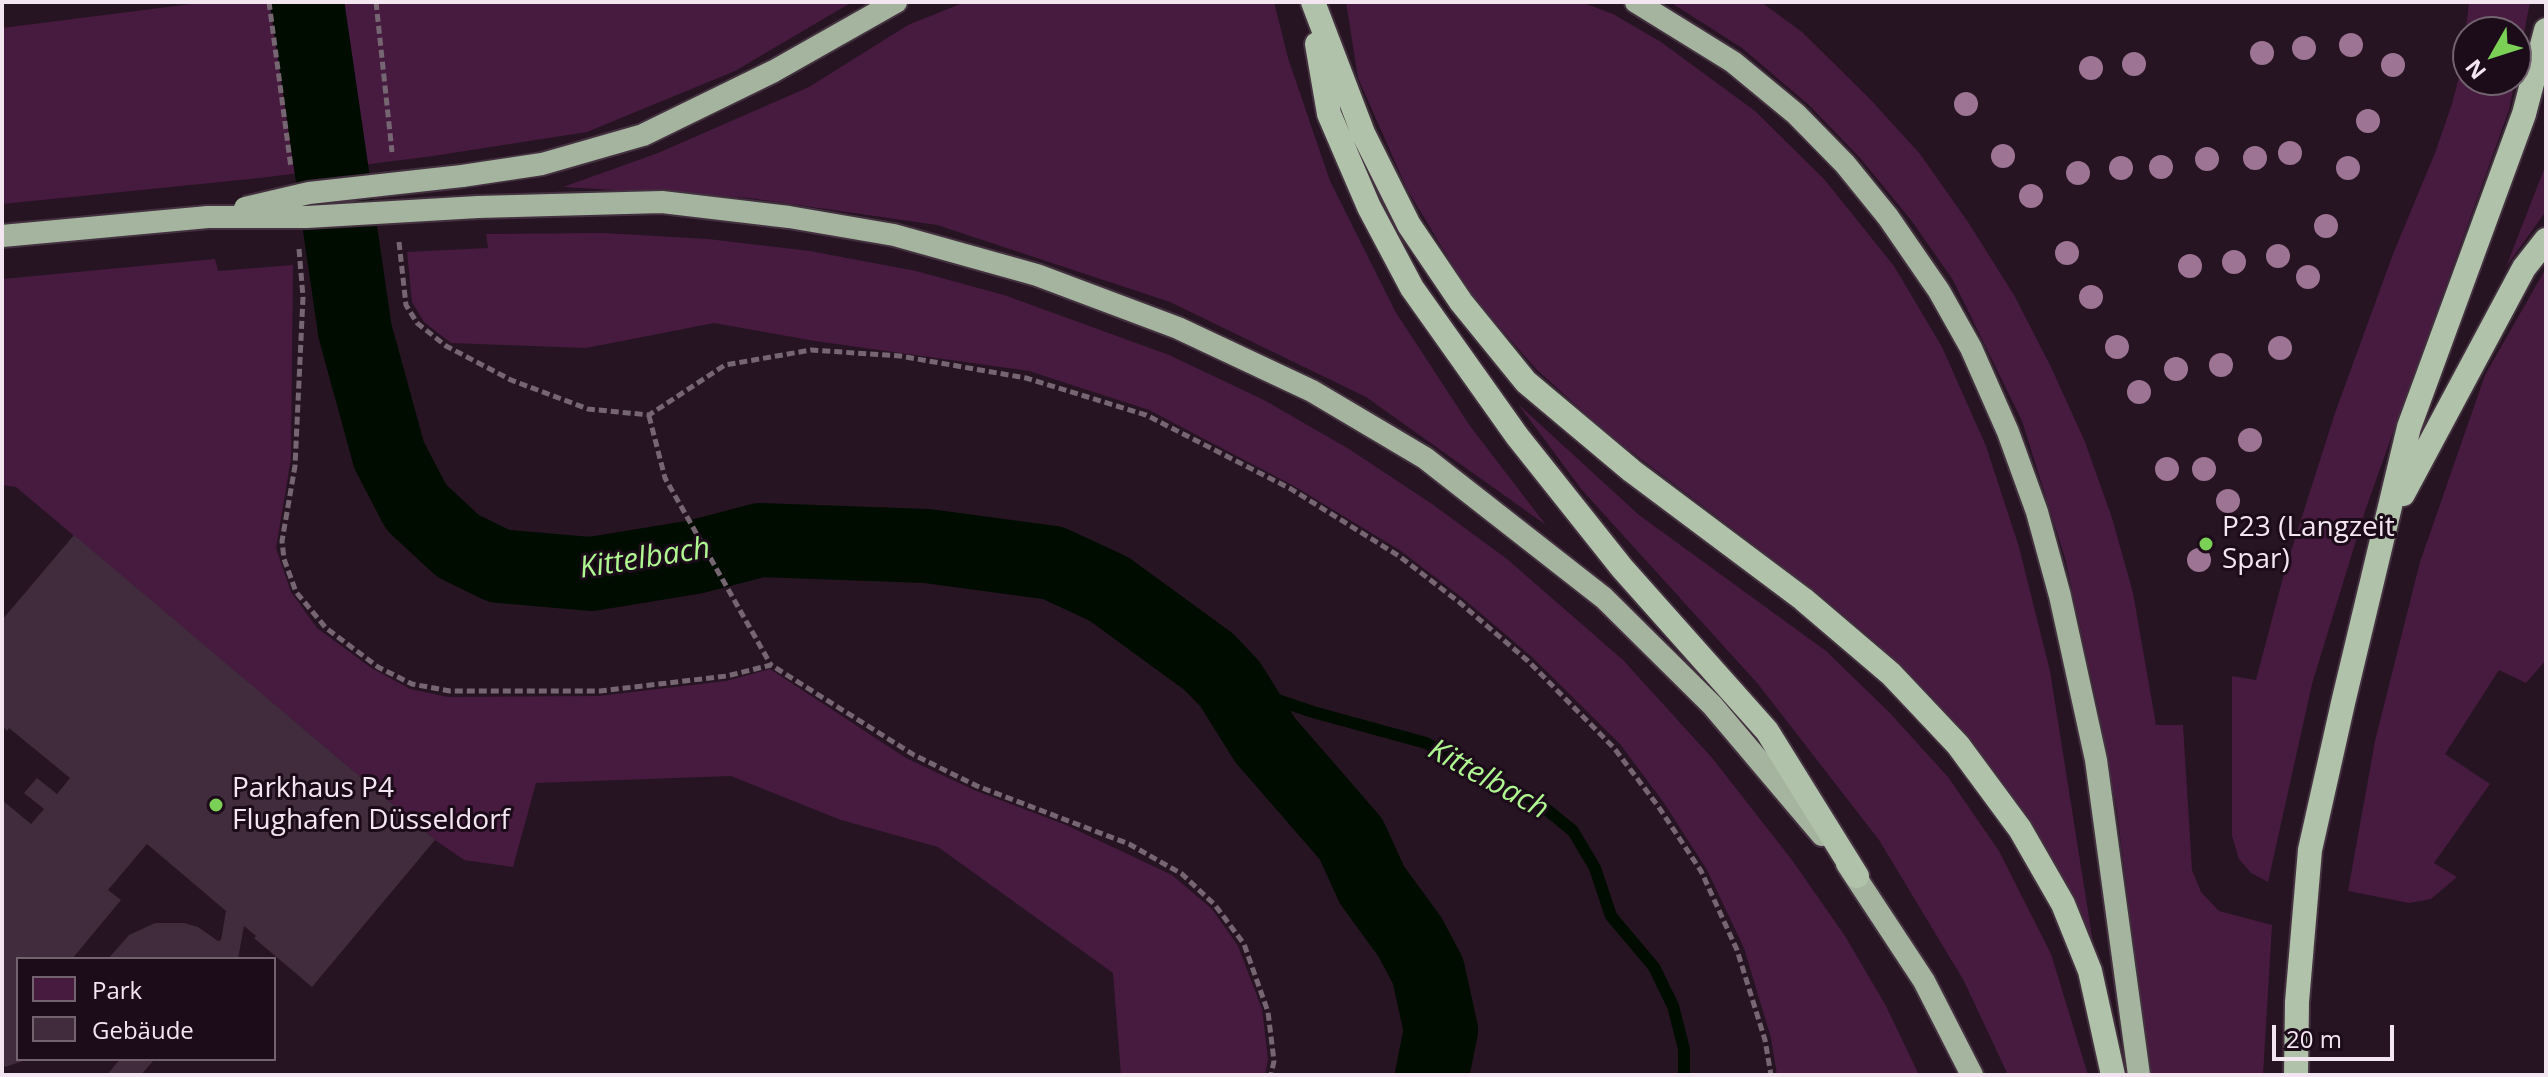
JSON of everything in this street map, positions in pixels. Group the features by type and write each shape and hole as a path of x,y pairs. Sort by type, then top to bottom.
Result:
{"highway":[{"path":"208,217 309,193 542,164 643,135 774,71 896,2"},
{"path":"1311,2 1329,114 1369,207 1412,288 1517,436 1622,568 1767,731 1924,981 1972,1075"},
{"path":"1311,2 1363,133 1409,225 1461,302 1526,382 1632,471 1803,599 1891,674 1958,745 2020,829 2063,904 2090,971 2113,1075"},
{"path":"1636,2 1733,62 1796,114 1826,144 1888,217 1939,291 1971,348 2033,499 2060,596 2096,760 2139,1075"},
{"path":"2296,1075 2297,1002 2310,850 2409,427 2524,114 2546,30"},
{"path":"2,236 208,217 307,217 478,207 662,202 789,217 894,235 1037,275 1178,328 1312,391 1425,458 1604,598 1712,705 1857,876"},
{"path":"2390,517 2524,268 2546,240"}],"path":[{"path":"269,2 286,115 291,176"},
{"path":"376,2 392,152"},
{"path":"398,230 406,305 417,323 446,346 511,380 588,409 649,415 725,365 811,350 900,356 1026,378 1146,415 1291,489 1399,556 1459,602 1528,661 1614,748 1658,806 1701,871 1737,950 1765,1040 1771,1075"},
{"path":"297,237 303,297 295,466 282,541 284,559 296,592 326,628 378,667 412,684 450,691 600,691 727,676 771,665"},
{"path":"649,415 665,478 771,665 914,755 977,786 1129,844 1182,874 1215,905 1244,944 1268,1012 1274,1061 1271,1075"}],"green space":[{"path":"207,2 852,2 735,71 587,132 260,178 2,204 2,28"},
{"path":"965,2 1274,2 1288,58 1330,181 1395,311 1470,426 1546,525 1366,397 1170,302 937,225 749,198 563,187 658,153 809,87 908,25"},
{"path":"1346,2 1581,2 1613,14 1661,42 1755,111 1824,179 1894,266 1942,347 1986,446 2019,547 2050,671 2093,943 2047,855 1999,778 1930,695 1874,641 1815,591 1608,434 1536,369 1468,291 1407,189 1358,78"},
{"path":"1670,2 1761,2 1802,32 1920,154 2014,295 2085,442 2112,518 2133,593 2156,725 2183,725 2192,870 2201,892 2219,911 2272,925 2263,1075 2150,1075 2117,812 2065,558 2022,421 1953,280 1911,220 1861,159 1810,106 1742,48"},
{"path":"2469,2 2530,2 2527,16 2467,16"},
{"path":"2454,96 2512,96 2366,508 2312,684 2268,882 2251,873 2239,859 2232,836 2232,676 2256,680 2285,570 2335,413"},
{"path":"2546,162 2546,211 2506,267 2543,172"},
{"path":"603,233 708,239 810,251 916,271 1004,295 1169,355 1264,400 1349,449 1507,559 1623,660 1713,759 1792,860 1845,936 1886,1006 1919,1075 1777,1075 1771,1038 1744,948 1707,870 1664,803 1620,744 1532,657 1401,551 1294,486 1149,410 1029,371 815,341 714,323 586,348 451,343 424,322 412,302 407,252 488,248 486,234"},
{"path":"215,259 218,271 293,265 291,459 276,548 291,592 317,628 370,667 410,689 448,697 598,696 726,681 770,669 906,758 974,790 1066,825 1172,875 1212,909 1238,946 1262,1009 1268,1059 1265,1075 1121,1075 1113,973 938,847 841,820 731,776 536,783 513,867 464,860 435,840 16,487 2,485 2,279"},
{"path":"2546,268 2546,660 2526,683 2499,670 2445,754 2490,784 2434,863 2457,877 2431,899 2409,903 2348,891 2375,741 2420,562 2485,375"},
{"path":"1518,404 1639,515 1826,651 1889,712 1948,777 1999,851 2051,954 2088,1075 2008,1075 1964,981 1879,840 1758,684 1582,490"}],"building":[{"name":"Parkhaus P4 Flughafen Düsseldorf","path":"74,535 435,840 312,987 244,926 238,957 110,957 129,935 155,923 184,923 221,940 226,911 147,844 108,890 121,900 74,957 16,957 16,1061 23,1061 5,1067 2,1063 2,800 31,824 44,809 24,793 37,778 57,794 70,778 9,728 7,731 2,726 2,620"},
{"path":"118,1061 153,1061 141,1075 107,1075"}],"waterway":[{"name":"Kittelbach","path":"307,2 355,331 389,455 416,507 458,546 499,566 591,574 695,557 760,540 927,546 1053,563 1109,589 1209,662 1230,684 1265,740 1351,839 1372,885 1410,937 1428,971 1441,1030 1432,1075"},
{"name":"Kittelbach","path":"1230,684 1313,712 1426,743 1541,805 1573,831 1595,868 1611,916 1654,967 1673,1006 1684,1049 1684,1075"}],"place":[{"name":"P23 (Langzeit Spar)","path":"2206,544"},
{"name":"Parkhaus P4 Flughafen Düsseldorf","path":"216,805"}]}
